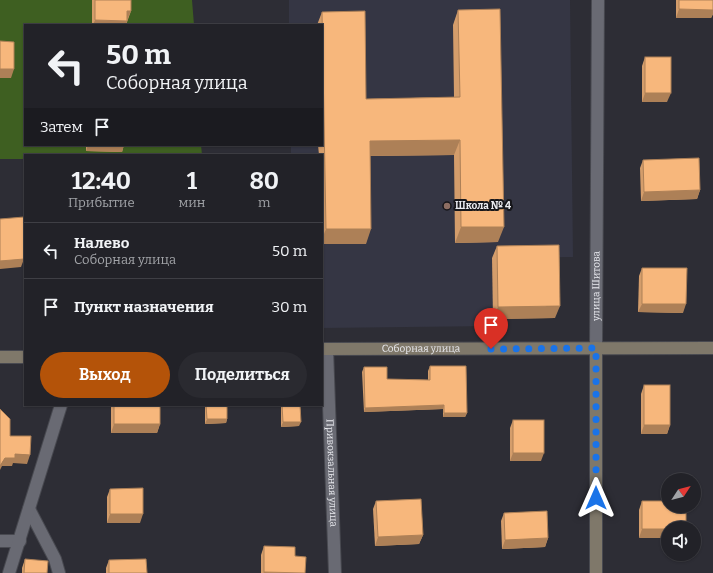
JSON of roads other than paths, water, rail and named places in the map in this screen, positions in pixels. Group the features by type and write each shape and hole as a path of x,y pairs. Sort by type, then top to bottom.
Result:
{"street":[{"name":"улица Шитова","path":"596,573 598,0"},
{"name":"Соборная улица","path":"325,349 713,348"},
{"name":"Привокзальная улица","path":"325,349 335,573"},
{"path":"0,357 24,357"},
{"path":"9,573 20,542 61,406"},
{"path":"30,509 55,559 59,573"},
{"path":"0,541 20,542"}],"place":[{"name":"Школа № 4","path":"447,206"}]}
